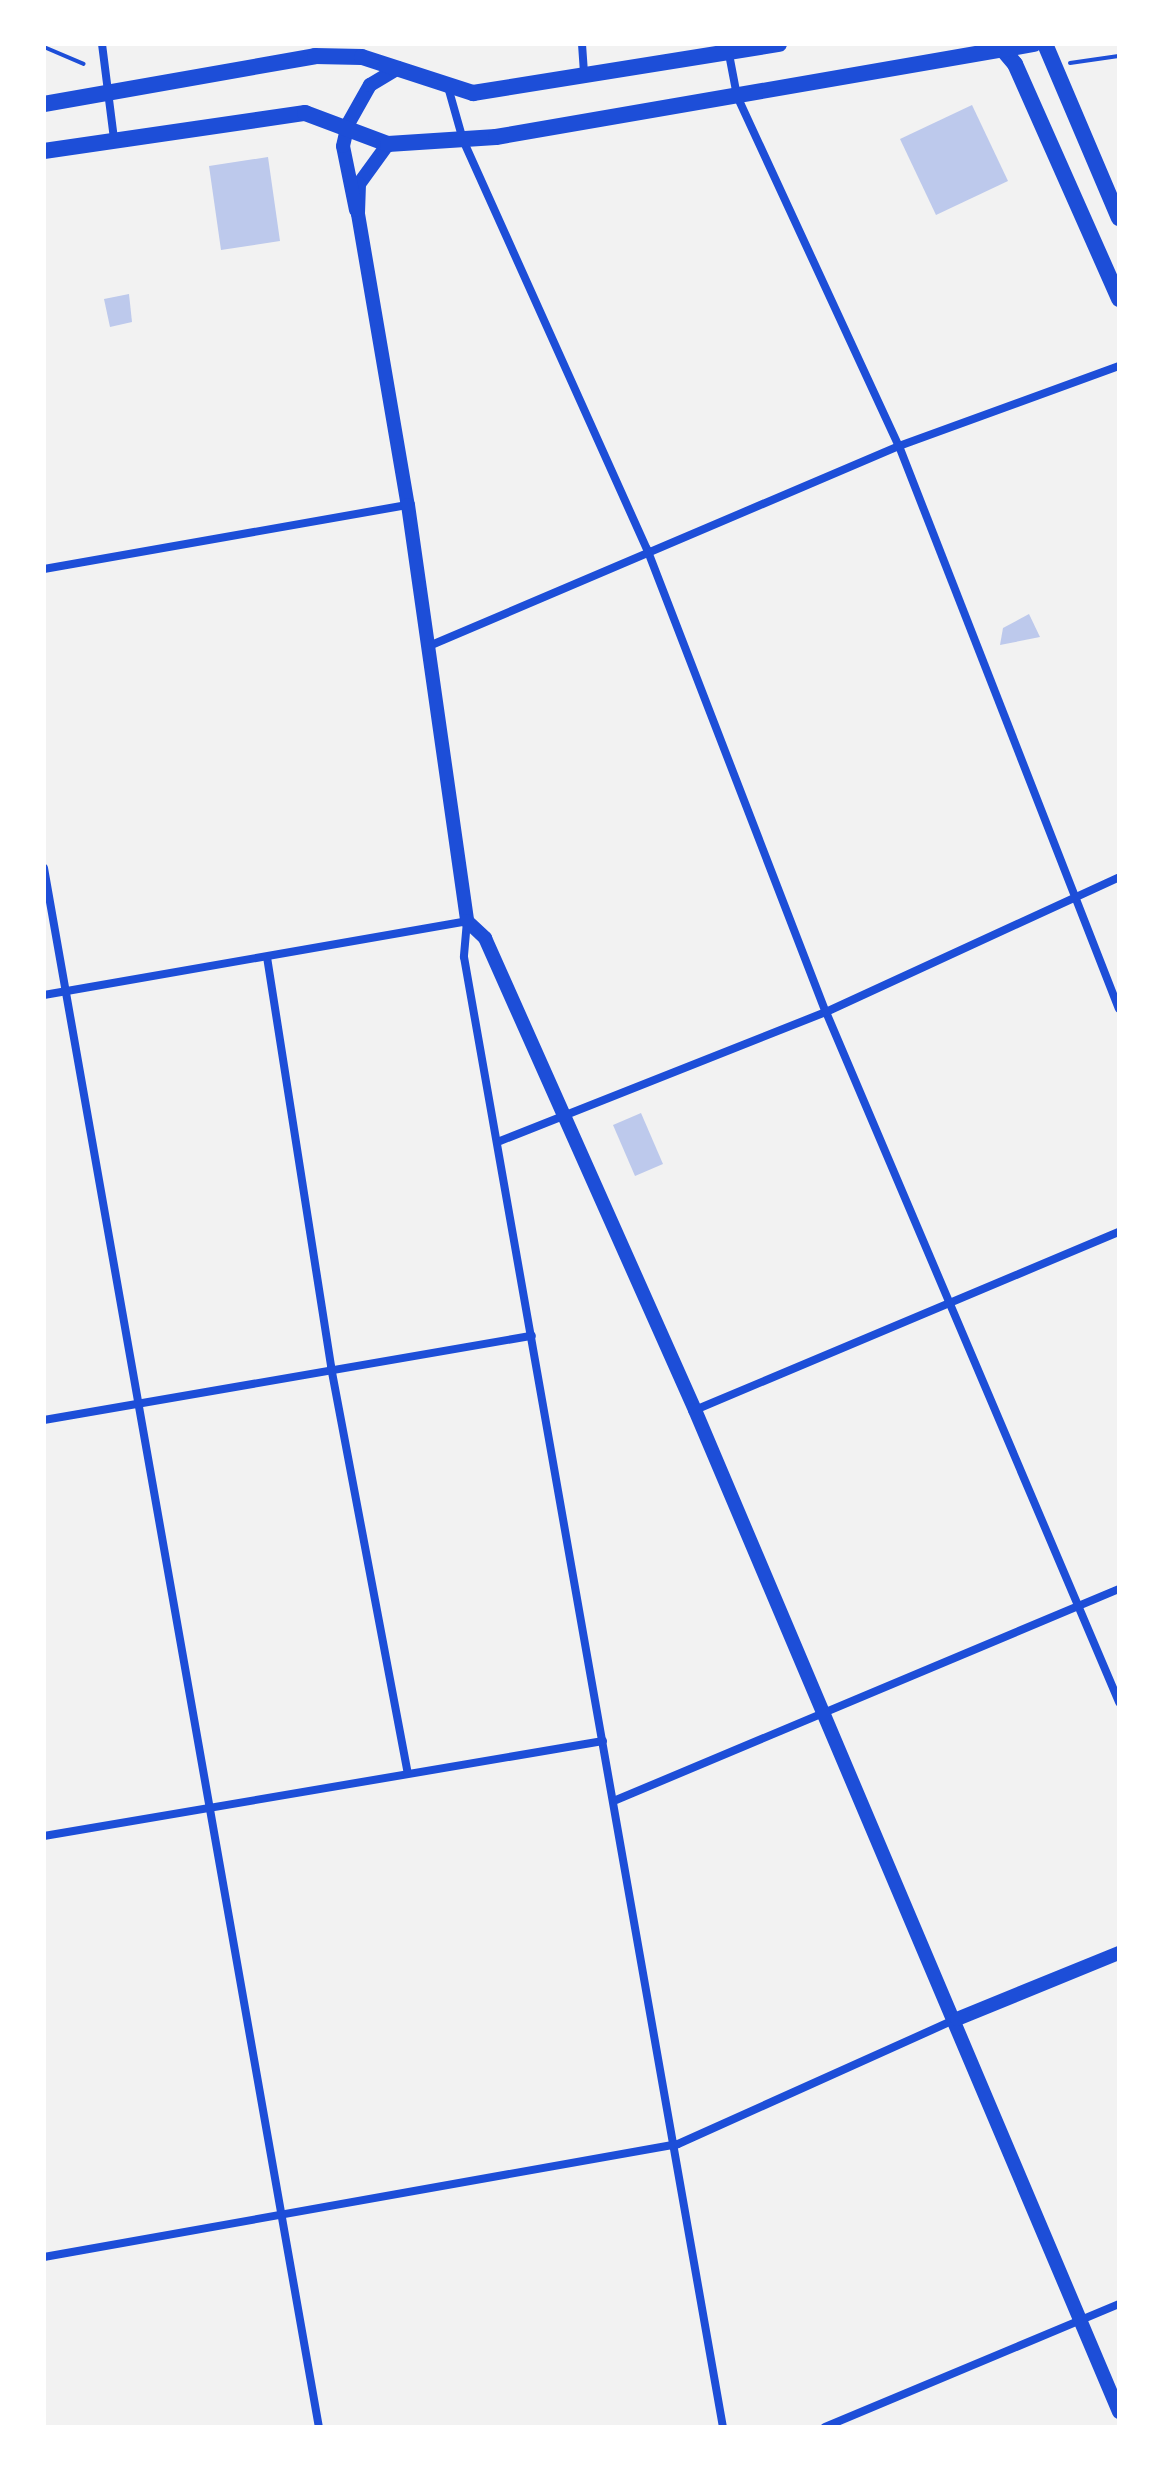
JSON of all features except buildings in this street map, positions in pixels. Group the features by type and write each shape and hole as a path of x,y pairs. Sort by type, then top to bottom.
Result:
{"main road":[{"path":"44,104 345,49 448,87 473,93 779,44"},
{"path":"44,151 305,113 348,124 388,144 463,140 737,96 1001,47 1034,44"},
{"path":"1045,44 1119,218"},
{"path":"1001,47 1119,299"}],"street":[{"path":"102,44 111,92 114,139"},
{"path":"582,44 584,75"},
{"path":"729,54 737,96 899,446 1070,898 1119,1009"},
{"path":"398,68 370,85 348,124 347,183 358,214 408,505 467,921 464,957 500,1141 603,1741 678,2144 723,2427"},
{"path":"448,87 463,140 647,549 826,1012 1119,1702"},
{"path":"358,214 359,184 388,144"},
{"path":"429,646 647,549 899,446 1119,366"},
{"path":"44,569 408,505"},
{"path":"44,868 319,2427"},
{"path":"500,1141 567,1119 826,1012 1119,877"},
{"path":"44,995 467,921"},
{"path":"467,921 485,938 695,1410 957,2019 1119,2412"},
{"path":"267,957 331,1367 408,1773"},
{"path":"695,1410 1119,1232"},
{"path":"44,1420 140,1405 331,1367 532,1336"},
{"path":"616,1800 1119,1589"},
{"path":"44,1836 603,1741"},
{"path":"44,2257 678,2144 957,2019 1119,1953"},
{"path":"825,2427 1119,2304"}],"path":[{"path":"44,47 84,64"},
{"path":"1052,66 1119,56"}]}
